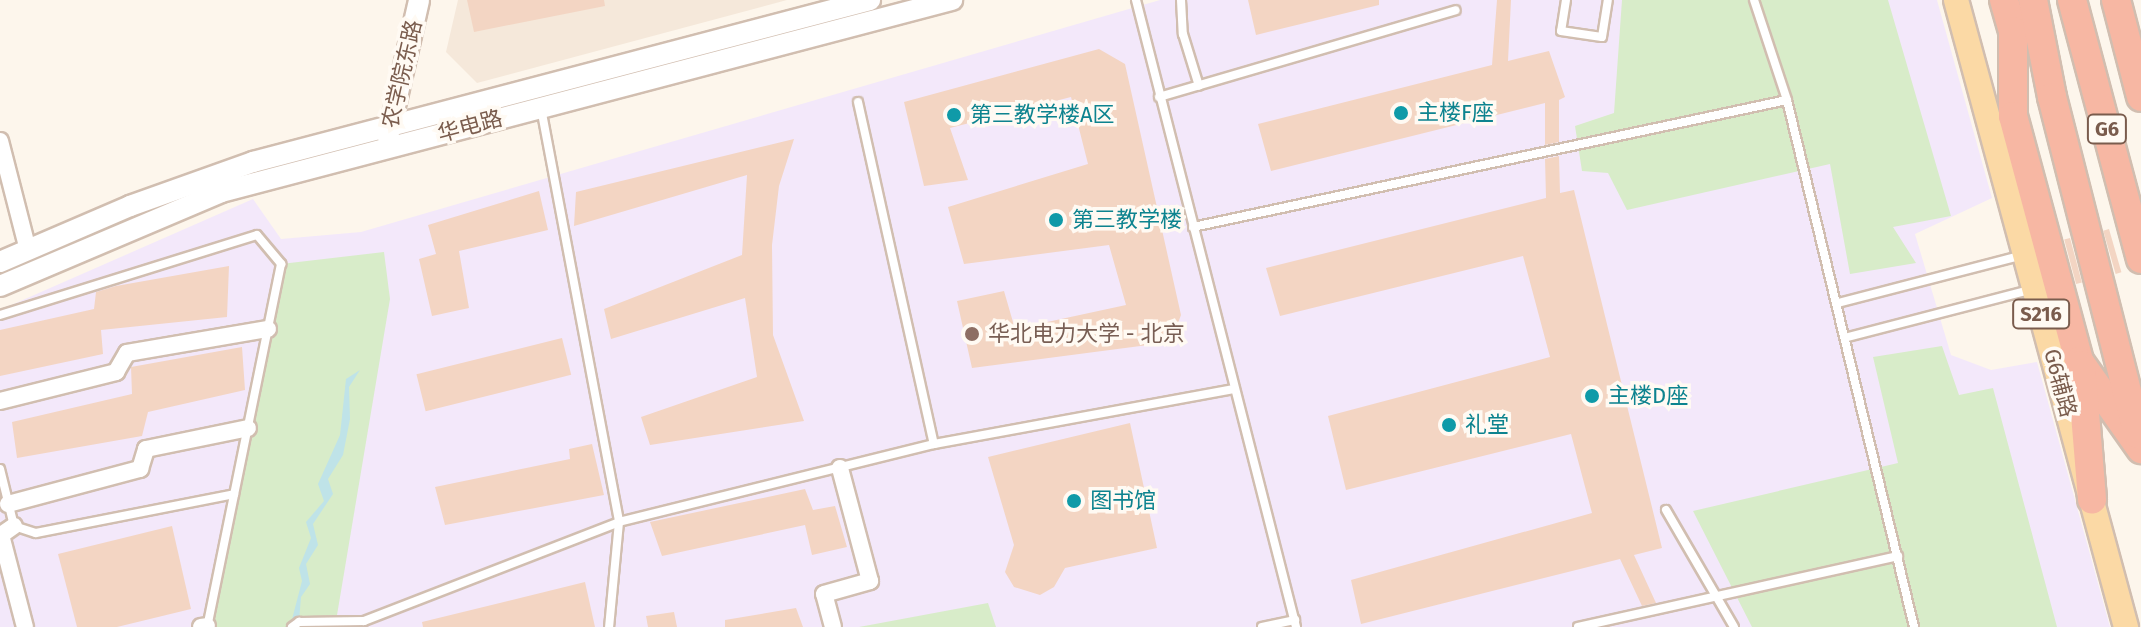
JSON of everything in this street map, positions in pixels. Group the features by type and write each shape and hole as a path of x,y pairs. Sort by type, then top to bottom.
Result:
{"highway":[{"path":"2004,0 2013,31 2013,116 2079,361 2092,500"},
{"path":"2033,0 2052,97 2141,447"},
{"name":"G6","path":"2072,0 2141,259"},
{"name":"G6","path":"2116,0 2141,97"},
{"path":"2079,361 2141,447"}],"main road":[{"name":"G6辅路","path":"1956,0 2127,627"}],"street":[{"name":"农学院东路","path":"386,148 419,0"},
{"name":"华电路","path":"0,286 221,192 386,148 539,98 870,0"},
{"name":"华电路","path":"0,262 189,184 391,126 539,98 952,0"},
{"path":"0,141 28,250"},
{"path":"0,401 116,372 127,353 268,329"},
{"path":"8,504 140,469 146,449 248,428"},
{"path":"833,627 824,594 870,581 840,468"},
{"path":"5,532 20,626"}],"lane":[{"path":"1136,0 1295,623 1262,627"},
{"path":"1181,0 1183,34 1199,86"},
{"path":"1566,0 1561,31 1602,37 1608,0"},
{"path":"1754,0 1787,100 1848,337 1914,627"},
{"path":"1159,97 1456,10"},
{"path":"539,98 619,522 609,627"},
{"path":"1193,227 1787,100"},
{"path":"858,102 934,444"},
{"path":"0,315 257,235 281,264 205,627"},
{"path":"1838,303 2025,255"},
{"path":"1848,337 2034,289"},
{"path":"292,627 299,622 364,621 619,522 934,444 1234,389"},
{"path":"0,469 8,504 5,532 36,533 234,494"},
{"path":"1666,510 1720,597 1734,627"},
{"path":"1578,627 1898,556"}],"shaded area":[{"path":"458,0 787,0 477,83 446,52"},
{"name":"华北电力大学 - 北京","path":"1160,0 1937,0 1992,198 1915,234 1951,355 1991,370 2037,362 2110,627 0,627 0,310 253,199 281,239 361,232"}],"green space":[{"path":"1622,0 1888,0 1951,216 1893,227 1916,263 1850,274 1830,164 1627,210 1608,173 1582,171 1575,126 1614,113"},
{"path":"384,252 390,299 335,627 208,627 281,264"},
{"path":"1942,346 1959,395 1993,388 2057,627 1752,627 1693,511 1898,463 1873,357"},
{"path":"988,603 996,627 859,627"}],"water":[{"path":"360,370 349,387 350,419 343,455 328,479 333,494 313,524 318,545 306,564 310,584 301,597 299,621 290,627 302,581 299,568 311,538 306,522 324,501 318,484 340,435 346,379"}],"building":[{"path":"467,0 604,0 605,6 474,32"},
{"path":"1248,0 1379,0 1379,5 1256,35"},
{"name":"主楼F座","path":"1497,0 1511,0 1508,61 1549,51 1565,97 1559,100 1559,142 1545,145 1545,103 1271,171 1258,124 1492,65"},
{"path":"1099,49 1125,64 1181,315 1171,342 972,368 957,301 1004,291 1015,329 1126,305 1109,245 964,264 948,207 1088,164 1071,97 950,128 968,180 924,186 904,102"},
{"path":"794,139 779,186 772,245 773,335 804,421 650,445 641,417 757,377 745,298 611,339 604,309 742,255 747,175 574,226 576,192"},
{"path":"1559,156 1560,193 1574,190 1662,548 1634,555 1656,603 1642,606 1620,559 1361,624 1351,580 1592,513 1571,434 1346,490 1328,416 1550,357 1523,256 1280,316 1266,268 1546,198 1545,159"},
{"path":"539,191 548,230 459,251 469,308 432,316 419,259 436,254 428,225"},
{"path":"2109,229 2121,272 2116,274 2103,231"},
{"path":"2070,238 2082,282 2076,284 2064,240"},
{"path":"229,266 227,317 101,330 103,354 0,376 0,330 94,309 96,292 116,286"},
{"path":"562,338 571,375 426,411 416,374"},
{"path":"242,347 245,390 148,412 142,436 17,458 12,422 132,394 131,367"},
{"name":"图书馆","path":"1130,423 1157,548 1065,568 1054,587 1040,595 1014,587 1005,572 1014,545 988,457"},
{"path":"592,444 604,495 445,525 435,487 570,459 569,449"},
{"path":"805,489 813,510 835,506 847,547 812,555 805,525 662,556 650,522"},
{"path":"172,526 191,609 117,627 77,627 58,554"},
{"path":"585,582 595,627 423,627 422,622"},
{"path":"796,608 803,627 725,627 725,620"},
{"path":"674,612 677,627 648,627 646,616"}],"place":[{"name":"主楼F座","path":"1401,113"},
{"name":"第三教学楼A区","path":"954,115"},
{"name":"第三教学楼","path":"1056,220"},
{"name":"华北电力大学 - 北京","path":"972,334"},
{"name":"主楼D座","path":"1592,396"},
{"name":"礼堂","path":"1449,425"},
{"name":"图书馆","path":"1074,501"}]}
